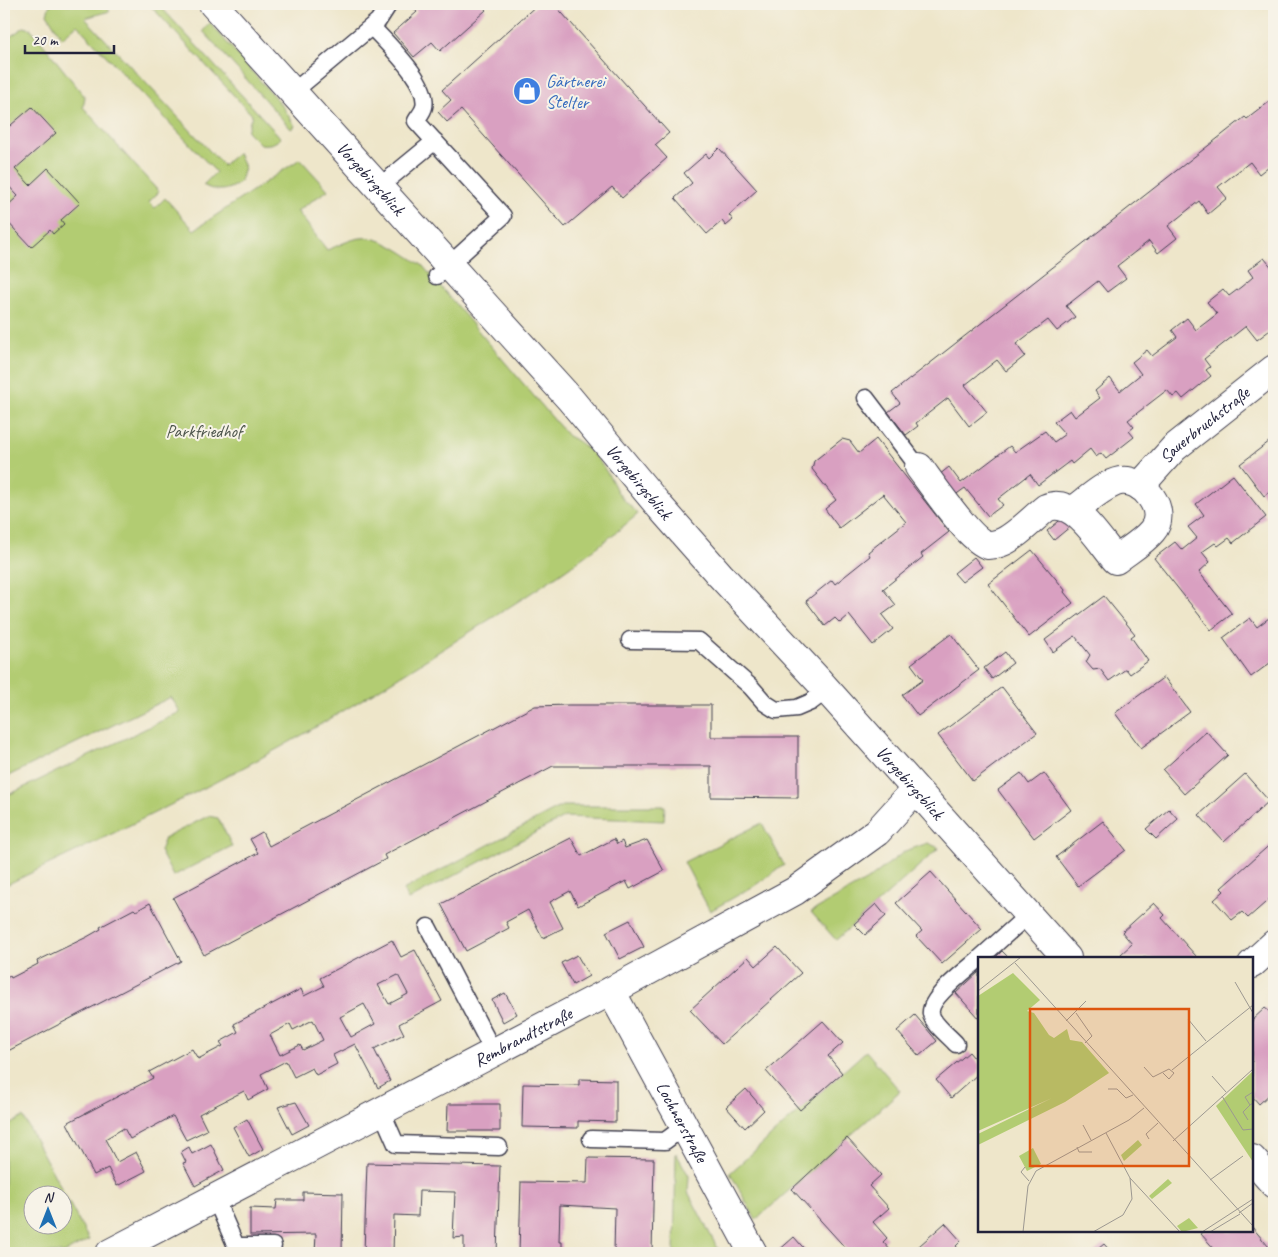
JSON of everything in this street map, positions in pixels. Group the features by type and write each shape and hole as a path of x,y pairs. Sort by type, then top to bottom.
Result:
{"street":[{"name":"Vorgebirgsblick","path":"214,4 379,187 443,270 570,399 702,554 827,690 1066,957"},
{"name":"Sauerbruchstraße","path":"1140,486 1174,448 1274,370"},
{"path":"916,463 969,531 979,541 989,545 1000,543 1010,537 1053,505 1068,507 1074,510 1116,560 1153,531 1157,514 1150,495 1140,486 1128,480 1115,482 1074,510"},
{"name":"Rembrandtstraße","path":"110,1253 381,1110 494,1053 795,891 877,832 915,790"},
{"path":"1253,963 1274,944"},
{"name":"Lochnerstraße","path":"610,991 752,1253"},
{"path":"1253,1160 1274,1184"}],"lane":[{"path":"293,92 378,22 389,4"},
{"path":"372,27 411,72 423,90 424,107 416,121 503,216 443,270"},
{"path":"379,187 435,142"},
{"path":"866,398 916,463"},
{"path":"630,640 699,641 751,687 765,703 776,710 797,708 811,702 827,690"},
{"path":"981,957 1028,915"},
{"path":"428,926 494,1053"},
{"path":"956,1044 933,1018 931,1008 938,996 978,960"},
{"path":"381,1110 396,1144 499,1147"},
{"path":"591,1139 665,1141 684,1127"},
{"path":"214,1198 236,1246 273,1246"}],"green space":[{"path":"50,4 103,4 110,11 85,18 223,165 238,153 244,167 240,182 222,190 203,185 216,172 77,25 62,38 47,14"},
{"path":"149,4 158,4 281,138 271,144 260,144 247,131 252,115"},
{"path":"210,23 283,107 295,126 291,129 203,31"},
{"name":"Parkfriedhof","path":"24,27 31,29 85,97 83,107 159,192 149,202 155,208 165,198 194,230 300,159 328,190 297,211 327,250 353,240 369,238 393,247 422,265 568,436 590,451 607,472 619,494 638,514 596,548 530,594 327,721 213,783 4,886 4,797 180,712 171,697 4,778 4,41"},
{"path":"562,806 665,806 664,821 565,817 408,900 403,890"},
{"path":"208,816 218,818 232,846 173,876 160,851 165,838"},
{"path":"762,823 784,865 754,886 710,911 684,862"},
{"path":"928,843 939,848 836,940 811,912 869,879 905,851"},
{"path":"866,1051 900,1091 756,1220 730,1173"},
{"path":"23,1117 59,1184 22,1184 22,1234 72,1234 72,1208 89,1240 64,1253 4,1253 4,1128"},
{"path":"676,1153 689,1176 688,1192 720,1253 674,1253"}],"building":[{"path":"410,4 481,4 486,10 440,51 432,42 414,57 393,33 417,12"},
{"path":"538,4 554,4 669,133 655,145 667,158 622,198 612,187 565,227 461,110 447,122 438,112 451,100 442,90"},
{"path":"1269,102 1274,109 1274,162 1259,174 1250,162 1218,187 1227,198 1208,214 1199,201 1168,226 1177,238 1158,253 1149,241 1117,266 1126,278 1107,292 1098,281 1066,306 1075,317 1057,331 1048,320 1016,344 1025,356 1006,371 997,360 965,385 987,412 969,426 948,398 916,423 918,426 906,435 888,412 900,403 892,393 1245,117 1247,119"},
{"path":"32,107 56,133 15,169 30,185 48,168 80,203 61,220 64,224 53,234 50,230 31,247 4,218 4,209 18,196 4,181 4,131"},
{"path":"719,148 757,190 729,215 733,220 726,226 722,221 707,234 675,198 692,183 684,173 706,154 709,158"},
{"path":"1264,258 1274,270 1274,327 1257,340 1246,326 1204,359 1210,367 1206,370 1211,376 1183,399 1178,393 1173,397 1167,390 1128,420 1134,427 1129,431 1134,437 1106,459 1101,453 1096,457 1090,449 1072,464 1070,461 1038,485 1030,474 998,499 1003,505 988,516 965,488 954,496 939,475 949,467 961,483 1010,446 1015,452 1045,431 1054,442 1065,434 1054,422 1070,410 1075,417 1100,398 1095,391 1110,378 1120,391 1141,374 1132,362 1147,350 1152,356 1177,337 1172,330 1187,318 1196,330 1217,314 1207,302 1223,289 1229,296 1241,287 1253,277 1248,270"},
{"path":"1274,438 1274,488 1264,496 1240,464"},
{"path":"842,439 850,441 859,453 876,439 949,532 921,554 923,557 883,589 896,605 882,615 893,629 873,645 849,615 840,623 835,618 825,626 806,601 832,580 835,584 870,556 868,552 906,522 883,494 839,528 825,509 836,500 812,469 814,461"},
{"path":"1233,475 1266,517 1233,543 1229,538 1218,546 1215,543 1202,552 1210,562 1199,572 1232,614 1211,630 1154,558 1175,542 1182,550 1197,538 1188,527 1204,515 1196,504"},
{"path":"1064,517 1071,526 1054,540 1047,531"},
{"path":"1032,550 1065,590 1064,592 1073,603 1029,637 988,584"},
{"path":"974,557 982,567 962,582 954,573"},
{"path":"1104,596 1135,634 1131,637 1148,661 1130,674 1126,669 1109,681 1100,669 1093,670 1086,662 1090,655 1075,636 1053,652 1045,640"},
{"path":"1250,618 1257,627 1269,618 1274,625 1274,660 1251,677 1223,638"},
{"path":"951,634 979,670 918,716 902,695 923,680 911,664"},
{"path":"1005,652 1013,663 992,679 984,668"},
{"path":"1164,677 1190,712 1141,748 1115,713"},
{"path":"1002,687 1037,733 973,781 938,735"},
{"path":"711,705 711,737 798,737 798,798 711,797 711,766 553,766 384,855 386,859 204,955 173,898 258,853 250,839 262,832 269,846 535,706"},
{"path":"1206,731 1228,755 1184,794 1163,770"},
{"path":"1021,773 1029,784 1044,773 1071,810 1034,838 998,790"},
{"path":"1245,774 1269,801 1224,842 1199,815"},
{"path":"1169,809 1178,819 1156,839 1146,829"},
{"path":"1103,821 1126,850 1078,886 1056,857"},
{"path":"571,838 581,856 614,839 617,844 622,841 625,848 647,840 664,871 630,889 626,881 578,906 570,891 550,902 563,928 543,938 528,910 506,922 509,928 466,951 441,904"},
{"path":"1274,841 1274,895 1248,918 1242,912 1232,920 1214,900 1224,891 1221,888"},
{"path":"931,872 982,929 942,964 916,936 922,931 896,903"},
{"path":"150,903 181,961 4,1053 4,979 10,976 11,978 38,964 37,961 87,937 101,929 100,927 134,909 136,911"},
{"path":"1154,903 1165,915 1162,918 1196,956 1124,957 1121,954 1132,944 1122,932"},
{"path":"876,904 886,916 865,935 854,924"},
{"path":"630,920 644,947 620,959 606,932"},
{"path":"392,940 401,957 415,950 442,1001 399,1024 404,1034 374,1049 390,1081 378,1088 355,1044 333,1055 337,1064 316,1075 312,1068 294,1077 286,1061 261,1074 268,1089 248,1100 244,1091 199,1114 207,1130 186,1140 173,1116 130,1139 124,1128 105,1139 117,1162 136,1152 146,1171 117,1186 108,1168 94,1175 67,1123 153,1078 149,1072 192,1049 198,1059 223,1046 220,1042 238,1032 234,1024 301,989 304,996 324,986 320,978","holes":["398,975 408,994 389,1004 378,985","364,1004 375,1024 351,1037 340,1017","313,1020 323,1040 303,1050 300,1045 280,1055 270,1035 290,1024 293,1030"]},
{"path":"777,947 801,973 722,1044 690,1010 748,957 756,966"},
{"path":"1002,951 1008,957 996,957"},
{"path":"577,955 589,976 573,985 561,963"},
{"path":"978,973 978,1018 956,993"},
{"path":"505,993 517,1014 503,1022 492,1000"},
{"path":"1265,1008 1270,1012 1274,1008 1274,1090 1259,1104 1253,1097 1253,1019"},
{"path":"915,1015 937,1041 919,1056 897,1031"},
{"path":"823,1021 843,1043 828,1056 842,1073 800,1110 766,1071"},
{"path":"969,1052 978,1063 978,1074 951,1098 936,1080"},
{"path":"579,1079 616,1080 616,1122 578,1121 578,1128 522,1127 523,1084 579,1085"},
{"path":"746,1089 764,1110 745,1128 726,1107"},
{"path":"296,1102 309,1125 292,1134 278,1107"},
{"path":"448,1104 500,1104 500,1131 447,1131"},
{"path":"247,1119 263,1149 249,1157 233,1127"},
{"path":"847,1138 881,1175 869,1186 889,1208 873,1222 887,1238 883,1242 893,1253 850,1253 792,1189"},
{"path":"211,1144 224,1170 195,1186 183,1163 186,1162 181,1152 189,1147 192,1154"},
{"path":"588,1158 654,1159 652,1253 614,1253 615,1208 560,1205 559,1242 562,1242 562,1253 519,1253 521,1182 587,1183"},
{"path":"367,1163 500,1166 497,1253 464,1253 464,1237 453,1238 455,1192 419,1191 418,1216 394,1215 393,1253 364,1253"},
{"path":"303,1192 343,1193 342,1253 315,1253 316,1234 250,1235 250,1208 276,1209 277,1200 303,1200"},
{"path":"945,1223 961,1241 956,1246 962,1253 911,1253"},
{"path":"1253,1228 1274,1253 1218,1253 1201,1234 1204,1232 1253,1232"},
{"path":"794,1237 808,1253 777,1252"},
{"path":"1104,1244 1112,1253 1093,1253"}],"place":[{"name":"Gärtnerei Stelter","path":"527,91"}]}
